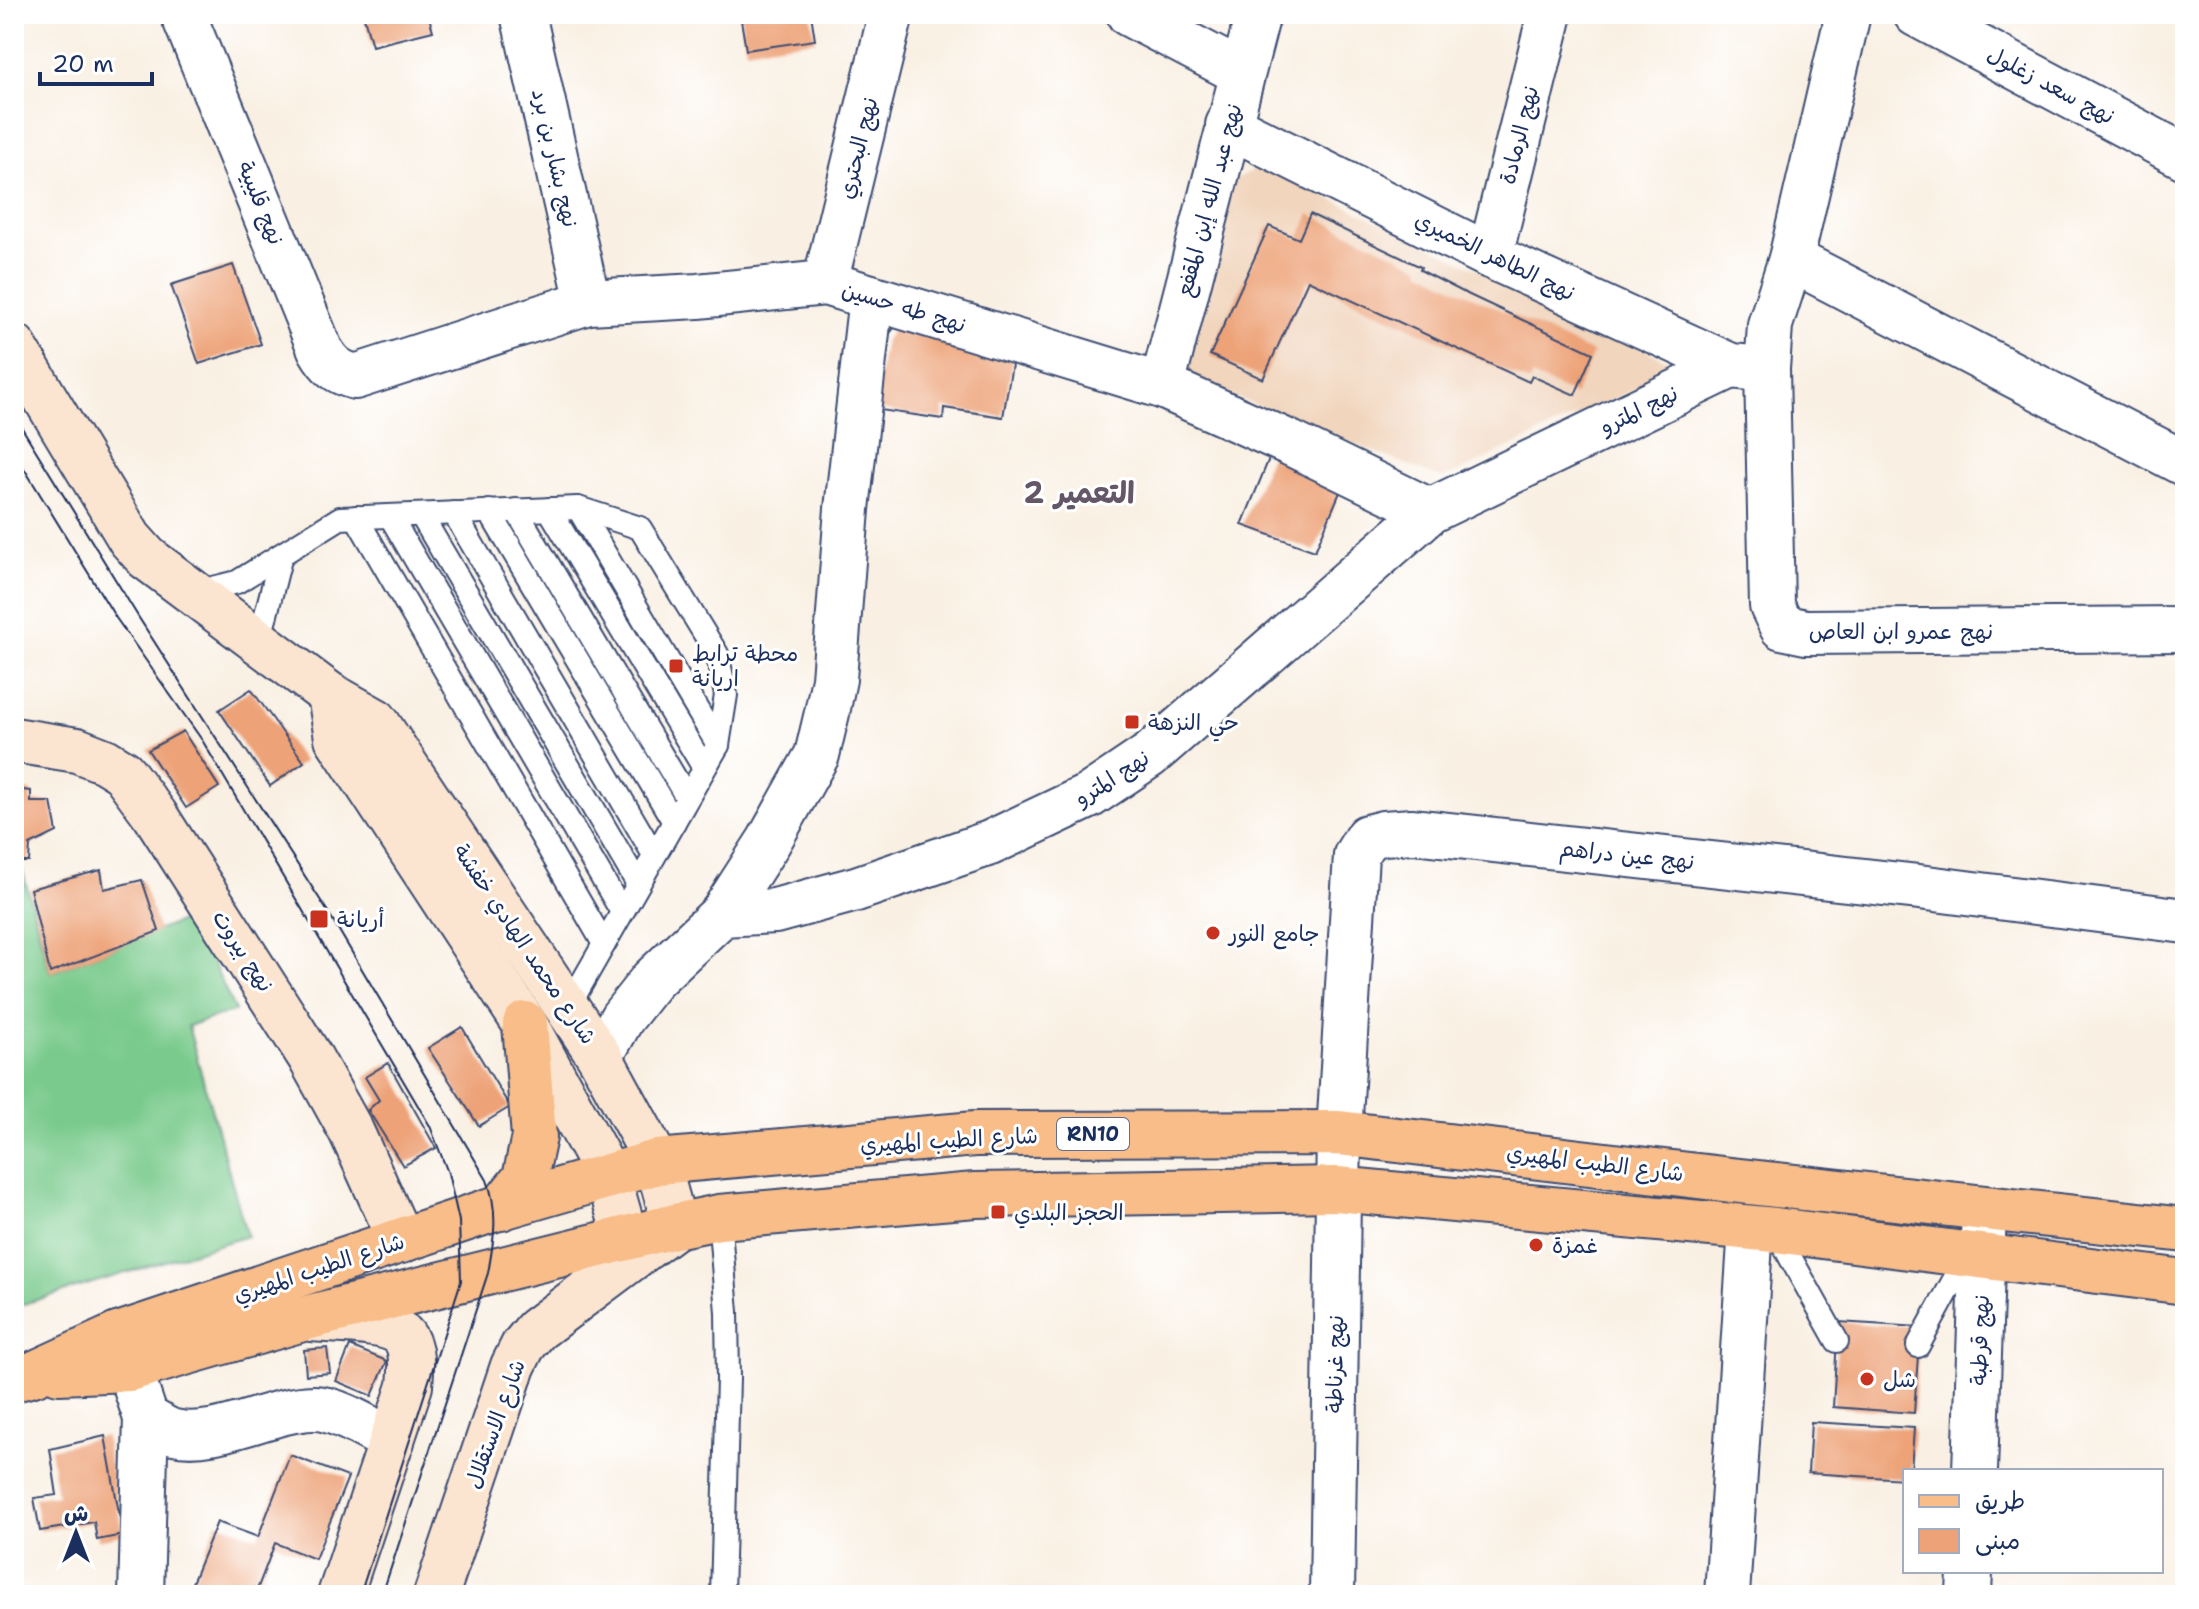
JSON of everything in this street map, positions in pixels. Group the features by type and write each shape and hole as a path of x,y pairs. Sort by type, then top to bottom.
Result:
{"main road":[{"path":"501,1208 525,1178 534,1137 525,1024"},
{"name":"شارع الطيب المهيري","path":"123,1352 401,1241 657,1162 975,1134 1339,1133 2185,1230"},
{"name":"شارع الطيب المهيري","path":"23,1376 123,1352 306,1318 719,1217 975,1195 1337,1189 1763,1229 2185,1282"}],"street":[{"name":"نهج قليبية","path":"183,14 320,349 340,373 355,377"},
{"name":"نهج بشار بن برد","path":"523,14 588,302"},
{"name":"نهج البحتري","path":"825,283 891,14"},
{"path":"1129,14 1242,73"},
{"name":"نهج عبد الله إبن المقفع","path":"1162,386 1258,14"},
{"name":"نهج الرمادة","path":"1490,256 1550,14"},
{"path":"1749,368 1770,325 1791,259 1848,14"},
{"name":"نهج سعد زغلول","path":"1916,14 2185,157"},
{"name":"نهج الطاهر الخميري","path":"1228,125 1490,256 1749,368"},
{"path":"1791,259 2185,464"},
{"name":"نهج طه حسين","path":"355,377 588,302 698,296 825,283 1162,386 1290,443 1430,511"},
{"path":"600,1057 622,1018 652,980 722,914 769,841 817,755 834,679 847,509 871,297"},
{"name":"شارع محمد الهادي خفشة","path":"14,346 130,539 147,558 330,695 376,721 600,1057 657,1162 675,1226"},
{"name":"نهج المترو","path":"722,914 775,911 856,889 990,843 1089,796 1150,755 1430,511 1749,368"},
{"name":"نهج عمرو ابن العاص","path":"1749,368 1772,606 1782,627 1806,632 2185,629"},
{"name":"شارع محمد الهادي خفشة","path":"330,695 337,738 525,1024 608,1176 626,1239"},
{"name":"نهج بيروت","path":"14,740 77,750 123,772 155,815 310,1057 351,1131 401,1241"},
{"name":"نهج عين دراهم","path":"1339,1133 1356,855 1367,837 1413,831 1919,887 2185,921"},
{"name":"نهج غرناطة","path":"1332,1595 1339,1133"},
{"name":"نهج قرطبة","path":"1975,1469 1976,1255 1984,1209"},
{"name":"شارع الاستقلال","path":"436,1595 513,1366 523,1346 536,1330 675,1226"},
{"path":"1727,1595 1763,1229"},
{"path":"306,1318 394,1329 404,1336 412,1367 410,1386 340,1595"},
{"path":"123,1352 146,1418 141,1595"},
{"path":"146,1418 174,1432 205,1432 316,1407 342,1416 392,1441"},
{"path":"1969,1595 1970,1573"}],"lane":[{"path":"193,594 237,582 340,518 578,508 640,528 717,654 726,695 718,745 567,1009"},
{"path":"578,508 718,745"},
{"path":"549,509 704,768"},
{"path":"516,510 687,798"},
{"path":"489,511 674,822"},
{"path":"454,513 654,855"},
{"path":"421,515 638,884"},
{"path":"390,516 622,912"},
{"path":"356,517 604,944"},
{"path":"259,642 281,555"},
{"path":"719,1217 727,1312 728,1379 722,1595"},
{"path":"1763,1229 1837,1341"},
{"path":"1918,1346 1976,1255"}],"shaded area":[{"path":"1263,166 1681,367 1443,479 1180,375 1229,182"}],"green space":[{"path":"22,869 50,973 192,917 235,1011 188,1026 247,1236 14,1307 14,873"}],"building":[{"path":"363,14 428,14 433,31 372,46"},
{"path":"740,14 811,14 815,40 746,50"},
{"path":"1310,214 1421,267 1420,270 1463,292 1593,353 1575,395 1532,376 1529,382 1308,280 1263,379 1210,355 1269,226 1299,239"},
{"path":"233,265 261,344 199,364 171,285"},
{"path":"905,313 1014,353 1003,417 944,408 943,419 873,409 885,340"},
{"path":"1272,451 1343,485 1315,551 1242,525"},
{"path":"251,689 304,762 270,786 219,710"},
{"path":"183,731 219,787 186,808 148,750"},
{"path":"14,789 31,791 31,802 51,802 57,832 30,845 29,862 14,862"},
{"path":"101,870 104,889 142,880 159,931 50,973 30,889"},
{"path":"462,1027 510,1107 479,1126 428,1048"},
{"path":"388,1063 436,1148 403,1166 368,1110 379,1100 365,1077"},
{"path":"1838,1322 1920,1327 1914,1413 1833,1407"},
{"path":"350,1346 387,1361 372,1396 336,1381"},
{"path":"327,1348 330,1373 306,1375 304,1350"},
{"path":"1811,1422 1914,1428 1911,1469 1903,1469 1903,1479 1808,1473"},
{"path":"105,1436 123,1535 97,1540 94,1522 40,1531 34,1498 57,1495 50,1449"},
{"path":"290,1455 348,1477 315,1559 275,1543 255,1595 187,1595 217,1522 258,1537"}],"tram line":[{"path":"14,415 139,618 328,912 487,1180 491,1192 494,1226 488,1273 382,1595"},
{"path":"14,452 116,618 202,740 430,1126 448,1173 459,1221 461,1281 360,1595"}],"place":[{"name":"محطة ترابط اريانة","path":"676,666"},
{"name":"حي النزهة","path":"1132,722"},
{"name":"أريانة","path":"319,919"},
{"name":"جامع النور","path":"1213,933"},
{"name":"الحجز البلدي","path":"998,1212"},
{"name":"غمزة","path":"1536,1245"},
{"name":"شل","path":"1867,1379"}],"district":[{"name":"التعمير 2","path":"1079,492"}]}
